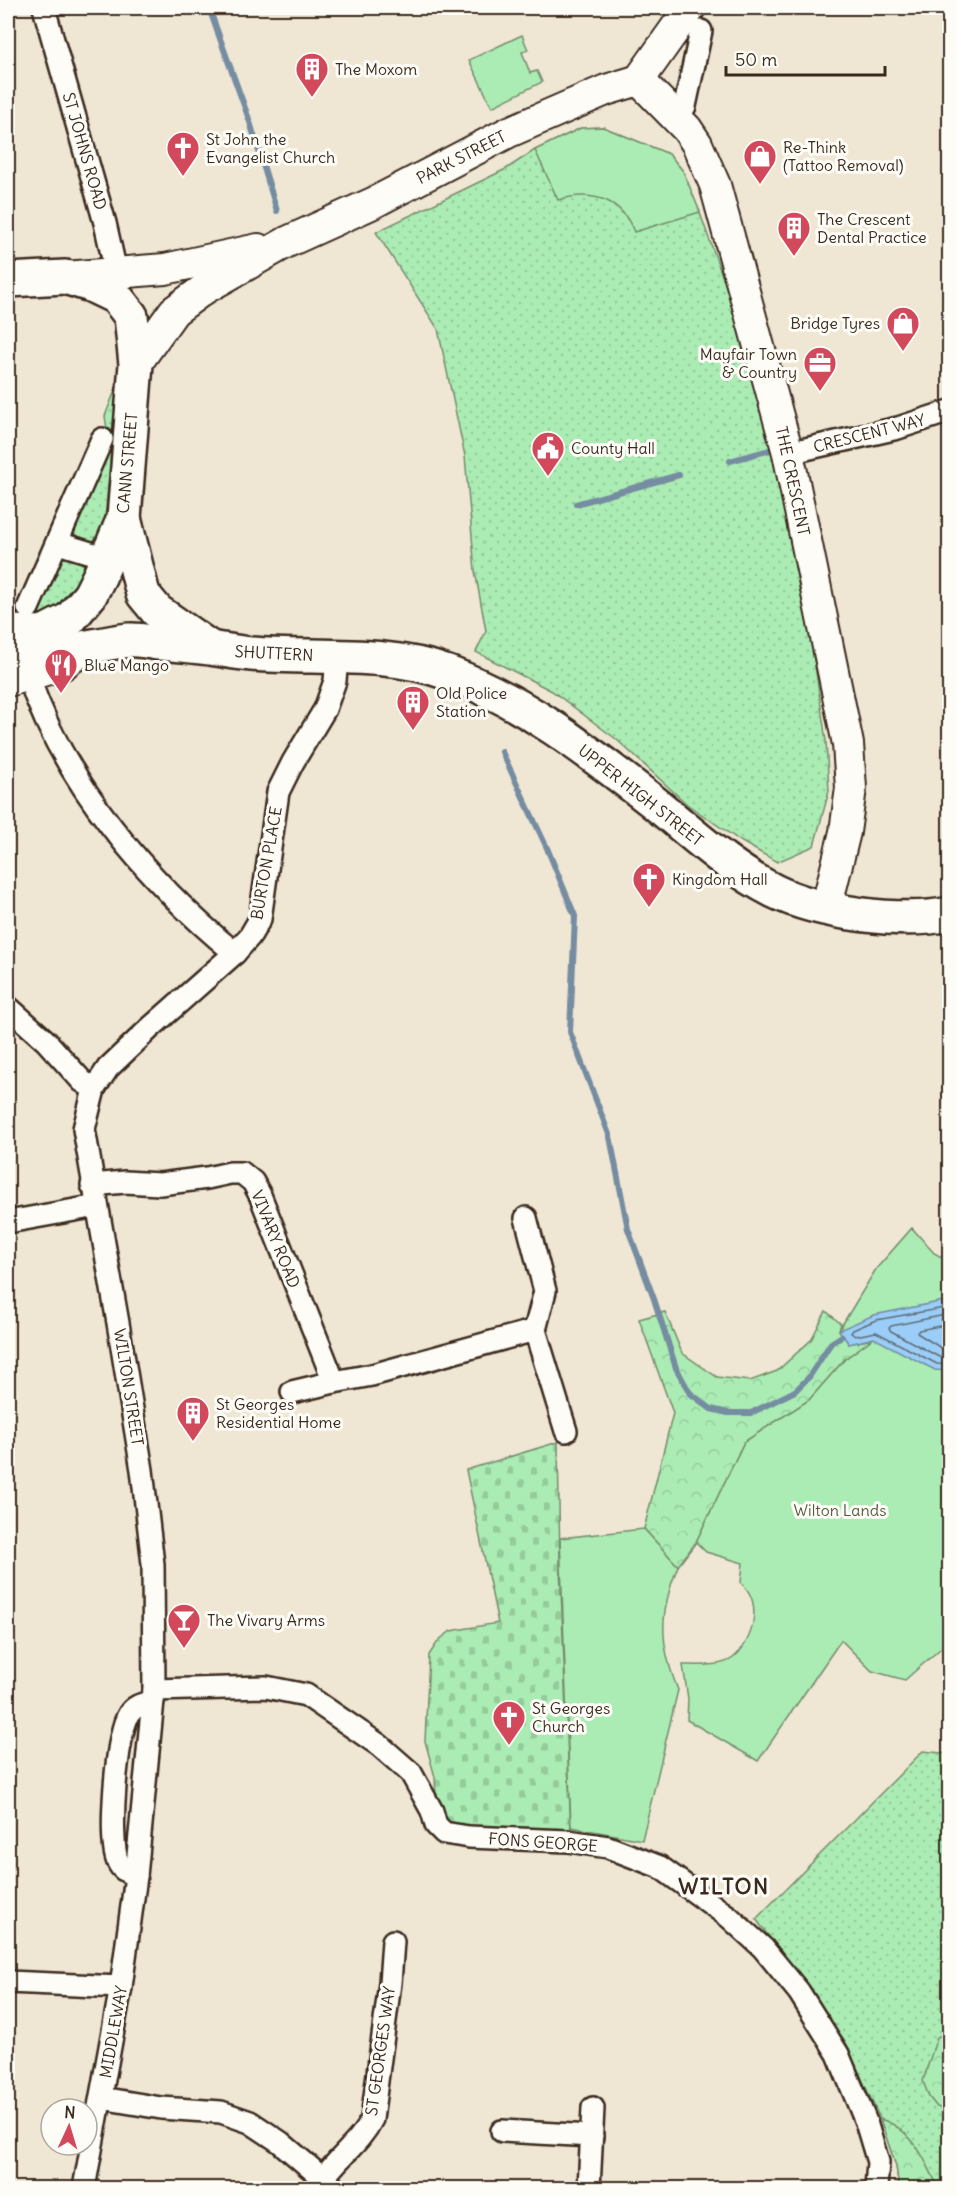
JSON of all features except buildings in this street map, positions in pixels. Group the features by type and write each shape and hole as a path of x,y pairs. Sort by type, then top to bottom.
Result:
{"main road":[{"path":"8,280 65,277 91,285 116,285"},
{"name":"CANN STREET","path":"18,620 43,633 70,619 90,595 124,518 136,364 131,316 116,285"},
{"path":"124,518 143,594 157,610 211,648"},
{"path":"84,649 111,596 124,518"},
{"name":"SHUTTERN","path":"14,670 27,656 131,640 249,654 337,656"},
{"name":"UPPER HIGH STREET","path":"337,656 407,661 446,672 506,698 542,719 652,801 687,832 775,891 826,909 883,917 932,918 950,914"}],"street":[{"name":"ST JOHNS ROAD","path":"44,8 105,223 116,285"},
{"path":"639,80 696,19"},
{"path":"678,119 686,106 696,19"},
{"name":"PARK STREET","path":"136,364 174,311 204,289 287,242 364,208 509,132 606,90 639,80"},
{"name":"THE CRESCENT","path":"639,80 693,136 715,185 788,453 848,744 851,788 845,832 826,909"},
{"name":"PARK STREET","path":"116,285 165,269 287,242"},
{"name":"CRESCENT WAY","path":"788,453 898,428 950,411"},
{"name":"CANN STREET","path":"18,620 58,543 102,440"},
{"path":"58,543 107,558"},
{"name":"BURTON PLACE","path":"94,1089 108,1068 148,1029 235,953 250,936 260,919 279,792 293,762 325,708 335,681 337,656"},
{"path":"14,670 37,703 73,768 110,824 153,878 235,953"},
{"path":"8,1007 46,1041 82,1081 94,1089"},
{"name":"WILTON STREET","path":"94,1089 84,1129 142,1470 153,1564 153,1696"},
{"name":"VIVARY ROAD","path":"92,1185 125,1182 160,1184 243,1173 253,1182 334,1382"},
{"path":"8,1222 97,1206"},
{"path":"526,1218 545,1291 535,1330 566,1431"},
{"path":"292,1392 382,1372 535,1330"},
{"name":"FONS GEORGE","path":"153,1696 266,1687 306,1695 379,1745 411,1773 432,1811 436,1825 444,1833 469,1838 568,1841 608,1847 660,1867 729,1917 763,1948 799,1992 838,2054 866,2122 878,2162 876,2188"},
{"path":"136,1876 124,1871 117,1860 115,1847 114,1811 120,1735 128,1714 136,1706 153,1696"},
{"name":"MIDDLEWAY","path":"84,2188 121,1987 136,1876 153,1696"},
{"name":"ST GEORGES WAY","path":"329,2184 344,2152 364,2135 372,2119 390,1983 393,1941"},
{"path":"8,1982 121,1987"},
{"path":"101,2098 161,2108 221,2112 250,2121 280,2142 329,2184"},
{"path":"589,2188 593,2108"},
{"path":"502,2131 592,2136"}],"green space":[{"path":"522,35 528,50 522,52 530,73 537,71 542,82 492,107 469,60"},
{"name":"County Hall","path":"603,127 669,154 683,171 755,369 800,563 826,741 829,791 814,846 777,862 742,842 688,805 616,739 552,691 476,652 486,631 475,571 465,456 438,329 376,232 506,169 535,150 581,128"},
{"path":"603,127 669,154 683,171 700,212 634,232 621,211 604,200 582,196 558,200 535,150 581,128"},
{"path":"118,383 104,528 96,539 87,542 78,538 71,527 106,448 105,416"},
{"path":"63,557 79,561 88,574 49,618 12,623 20,607"},
{"name":"Wilton Lands","path":"912,1228 934,1253 949,1261 949,1641 905,1680 872,1671 841,1640 758,1761 687,1720 688,1699 683,1665 716,1664 733,1658 751,1632 754,1611 748,1591 741,1583 743,1563 706,1552 696,1542 744,1442 809,1400 845,1359 872,1339 849,1344 839,1330 876,1269"},
{"path":"826,1311 841,1324 839,1330 874,1338 845,1359 809,1400 744,1442 696,1542 678,1566 644,1529 673,1413 639,1319 665,1312 682,1353 717,1377 750,1381 777,1371 811,1340"},
{"path":"558,1442 560,1565 571,1834 457,1826 445,1820 436,1799 435,1777 425,1741 429,1655 439,1640 451,1631 498,1623 466,1470"},
{"path":"644,1529 678,1566 667,1599 664,1628 667,1657 678,1690 642,1840 571,1827 560,1538"},
{"path":"923,1751 949,1754 949,2188 899,2188 896,2166 880,2119 845,2041 756,1919"},
{"path":"949,2032 949,2111 937,2107 929,2097 923,2081 937,2037"},
{"path":"880,2119 891,2123 908,2136 941,2188 899,2188 896,2166"}],"water":[{"path":"949,1300 949,1371 935,1370 874,1338 849,1344 839,1330 874,1315"}],"waterway":[{"path":"209,8 250,122 277,211"},
{"path":"730,461 770,450"},
{"path":"576,504 679,475"},
{"path":"502,752 547,848 575,916 570,1032 610,1137 628,1229 676,1368 690,1393 711,1409 728,1413 751,1413 795,1391 809,1377 831,1343 842,1336"}],"place":[{"name":"The Moxom","path":"312,98"},
{"name":"St John the Evangelist Church","path":"183,177"},
{"name":"Re-Think (Tattoo Removal)","path":"760,185"},
{"name":"The Crescent Dental Practice","path":"794,257"},
{"name":"Bridge Tyres","path":"903,352"},
{"name":"Mayfair Town & Country","path":"820,392"},
{"name":"County Hall","path":"548,477"},
{"name":"Blue Mango","path":"61,694"},
{"name":"Old Police Station","path":"413,731"},
{"name":"Kingdom Hall","path":"649,908"},
{"name":"St Georges Residential Home","path":"193,1442"},
{"name":"The Vivary Arms","path":"184,1649"},
{"name":"St Georges Church","path":"509,1746"}],"district":[{"name":"WILTON","path":"724,1886"}]}
